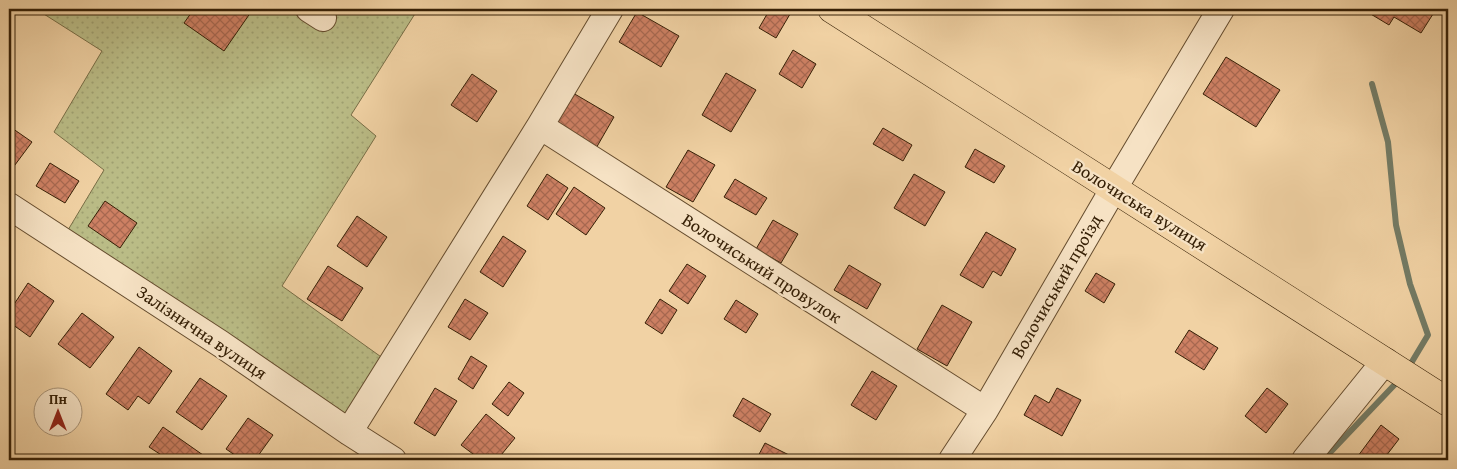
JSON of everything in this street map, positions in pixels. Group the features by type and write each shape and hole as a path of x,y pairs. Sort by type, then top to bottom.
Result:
{"main road":[{"name":"Волочиська вулиця","path":"832,9 1385,360 1448,402"}],"street":[{"path":"349,432 540,126 610,9"},
{"name":"Волочиський проїзд","path":"952,460 985,410 1221,9"},
{"name":"Волочиський провулок","path":"540,126 985,410"},
{"name":"Залізнична вулиця","path":"9,206 221,344 393,460"},
{"path":"1305,460 1385,360"}],"green space":[{"path":"36,9 418,9 351,115 376,136 282,286 391,364 349,432 62,240 104,170 54,132 102,51"}],"building":[{"path":"194,9 253,9 224,51 184,23"},
{"path":"770,9 793,9 776,38 759,28"},
{"path":"1365,9 1424,9 1433,14 1421,33 1394,17 1389,25"},
{"path":"637,12 679,36 661,67 619,42"},
{"path":"793,50 816,64 802,88 779,74"},
{"path":"1226,57 1280,90 1256,127 1203,94"},
{"path":"726,73 756,90 731,132 702,115"},
{"path":"472,74 497,91 477,122 451,105"},
{"path":"573,93 614,117 595,150 554,126"},
{"path":"9,126 32,142 9,173"},
{"path":"883,128 912,145 903,161 873,144"},
{"path":"975,149 1005,166 994,183 965,167"},
{"path":"688,150 715,165 693,202 666,187"},
{"path":"50,163 79,181 65,203 36,186"},
{"path":"547,174 568,188 548,220 527,206"},
{"path":"914,174 945,192 925,226 894,208"},
{"path":"735,179 767,198 756,215 724,197"},
{"path":"574,187 605,208 586,235 556,214"},
{"path":"105,201 137,223 120,248 88,226"},
{"path":"357,216 387,237 367,267 337,246"},
{"path":"773,220 798,234 781,263 756,249"},
{"path":"986,232 1016,249 1001,276 993,271 983,288 960,275"},
{"path":"503,236 526,251 503,287 480,272"},
{"path":"687,264 706,276 688,304 669,291"},
{"path":"849,265 881,284 867,309 834,290"},
{"path":"328,266 363,288 342,321 307,299"},
{"path":"1096,273 1115,284 1104,303 1085,291"},
{"path":"28,283 54,301 30,337 9,322 9,312"},
{"path":"465,299 488,313 470,340 448,327"},
{"path":"660,299 677,310 662,334 645,323"},
{"path":"736,300 758,314 746,333 724,319"},
{"path":"942,305 972,322 947,366 917,349"},
{"path":"82,313 114,337 90,368 58,344"},
{"path":"1189,330 1218,348 1204,370 1175,352"},
{"path":"139,347 172,371 149,404 138,396 128,410 106,394"},
{"path":"471,356 487,366 473,389 458,379"},
{"path":"872,371 897,386 876,420 851,405"},
{"path":"200,378 227,396 202,430 176,412"},
{"path":"509,382 524,393 508,416 492,404"},
{"path":"435,388 457,401 435,436 414,423"},
{"path":"1057,388 1081,400 1062,436 1024,415 1035,395 1049,403"},
{"path":"1267,388 1288,404 1266,433 1245,416"},
{"path":"743,398 771,414 760,432 733,416"},
{"path":"486,414 515,438 497,460 488,454 481,460 461,445"},
{"path":"248,418 273,435 255,460 242,460 226,449"},
{"path":"1381,425 1399,439 1383,460 1355,460"},
{"path":"163,427 203,455 199,460 169,460 149,447"},
{"path":"765,443 799,460 756,460"}],"waterway":[{"path":"1372,84 1388,142 1396,225 1410,284 1428,335 1407,370"},
{"path":"1323,460 1400,379"}]}
